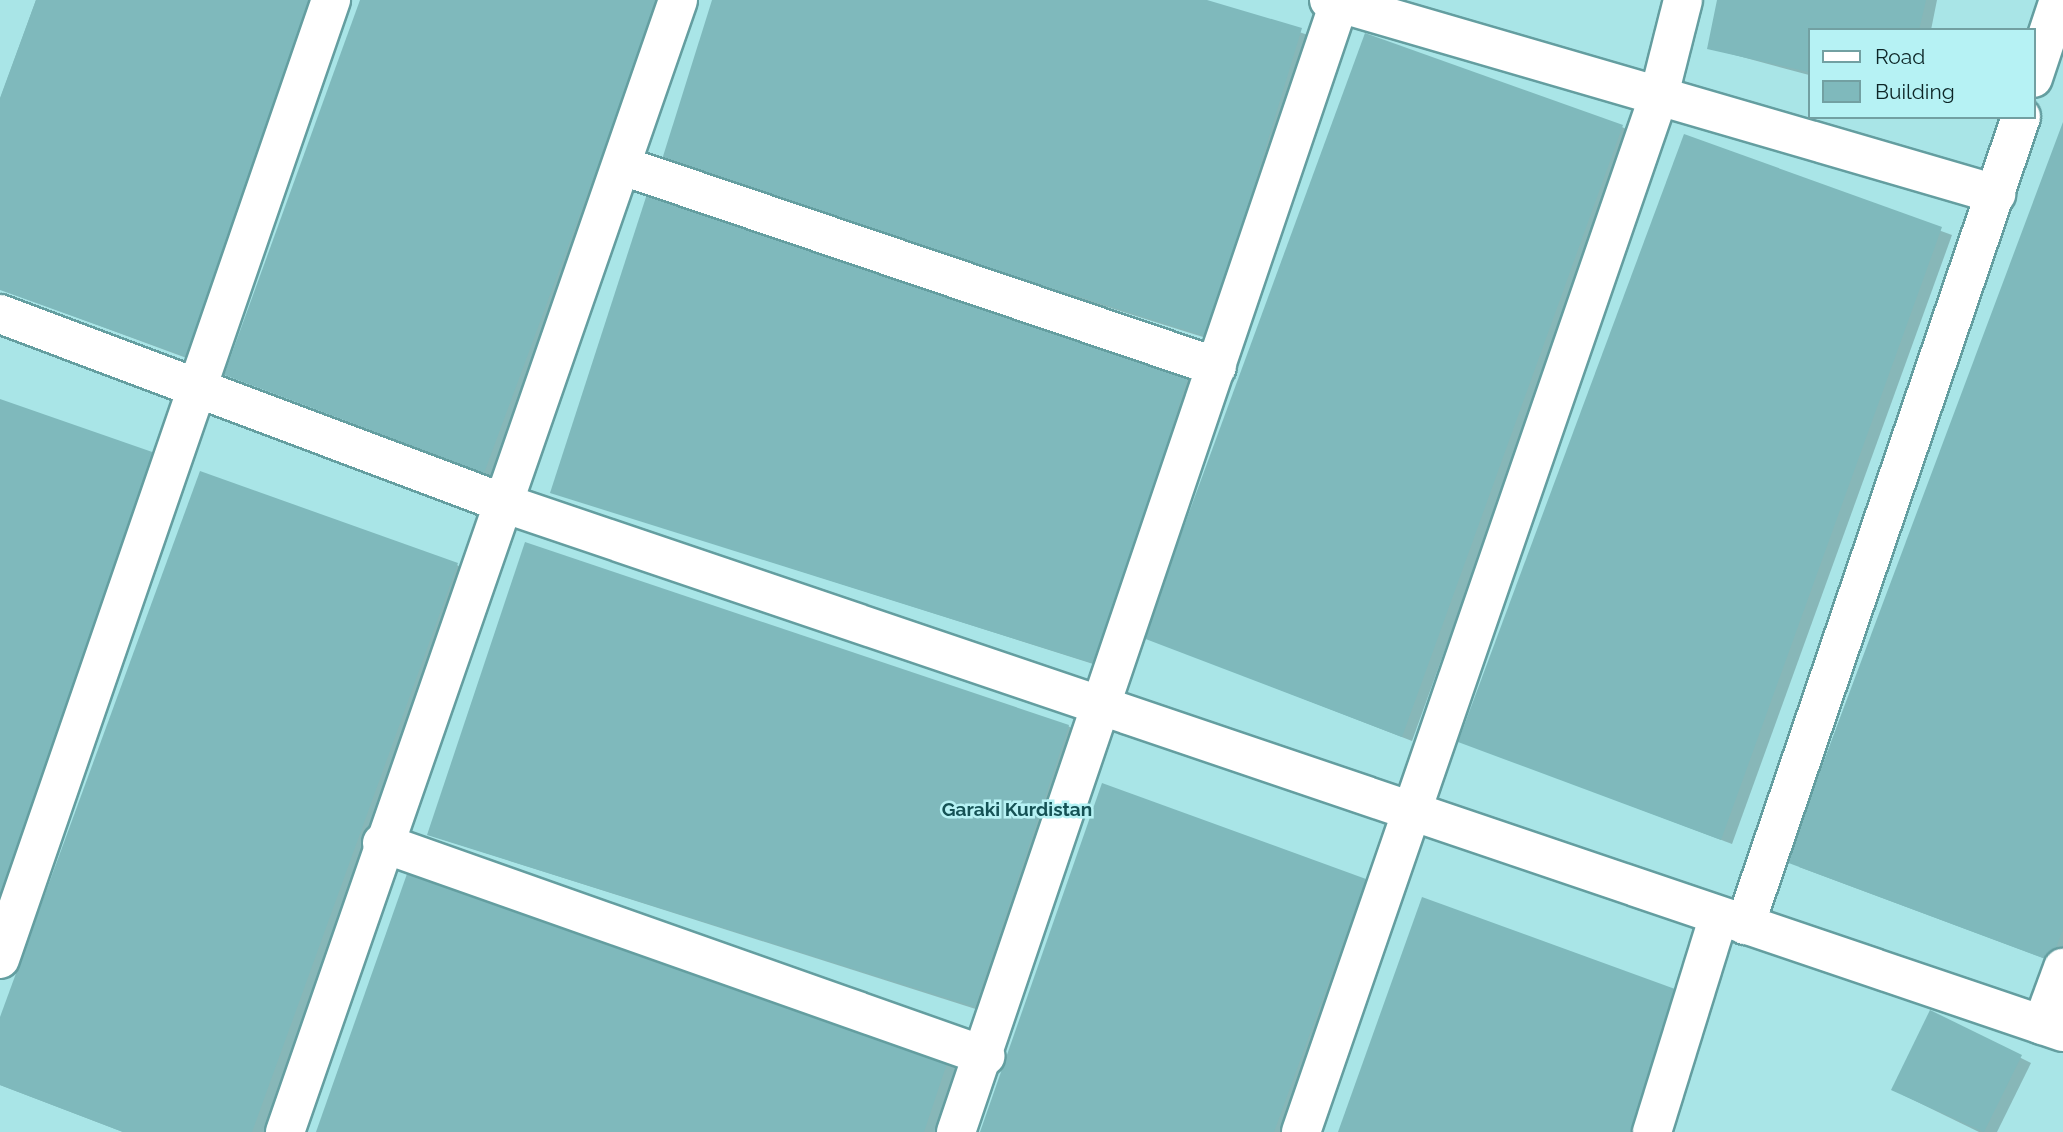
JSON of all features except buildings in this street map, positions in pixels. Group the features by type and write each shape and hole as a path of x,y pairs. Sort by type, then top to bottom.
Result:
{"street":[{"path":"0,959 194,388 331,0"},
{"path":"285,1132 382,843 506,504 678,0"},
{"path":"1301,1132 1416,811 1660,95 1683,0"},
{"path":"2035,72 2059,0"},
{"path":"956,1132 985,1056 1100,700 1217,367 1334,1 1996,194"},
{"path":"1651,1132 1732,920 1996,194 2020,119"},
{"path":"623,166 1217,367"},
{"path":"0,314 506,504 1100,700 1732,920 2052,1028 2063,968"},
{"path":"382,843 985,1056"}],"district":[{"name":"Garaki Kurdistan","path":"1017,810"}]}
